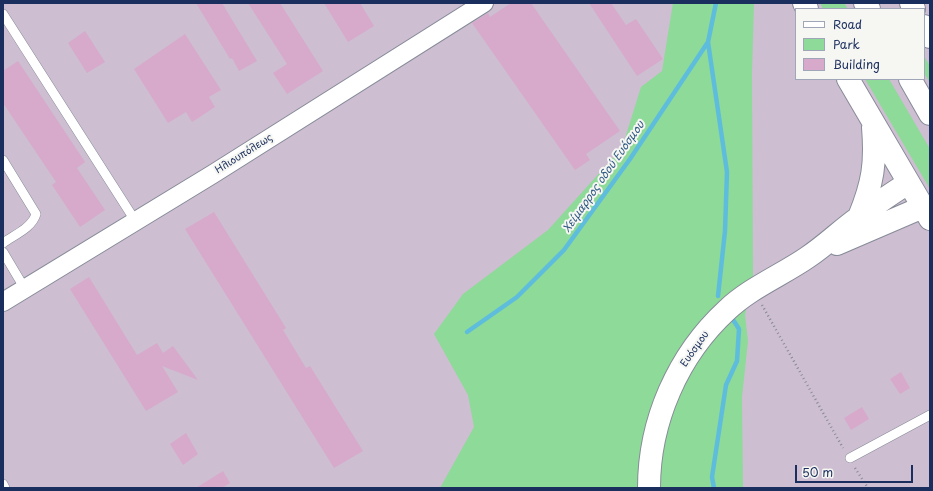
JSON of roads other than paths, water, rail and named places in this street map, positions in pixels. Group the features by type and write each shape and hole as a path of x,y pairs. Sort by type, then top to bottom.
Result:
{"main road":[{"path":"809,256 926,213 849,80"},
{"path":"911,80 930,114"},
{"path":"860,217 868,194 874,168 872,121"},
{"path":"809,256 908,182"},
{"name":"Ευόσμου","path":"649,488 651,450 656,428 671,386 687,358 706,331 728,309 809,256"}],"street":[{"name":"Ηλιουπόλεως","path":"3,302 136,222 484,3"}],"lane":[{"path":"3,14 136,222"},
{"path":"3,160 36,214 34,220 29,226 3,243"},
{"path":"3,252 25,289"},
{"path":"850,458 930,415"},
{"path":"3,484 5,488"}],"waterway":[{"name":"Χείμαρρος οδού Ευόσμου","path":"467,332 517,297 564,250 630,159 708,42 716,3"},
{"path":"708,42 727,172 725,231 718,296"},
{"name":"Χείμαρρος οδού Ευόσμου","path":"714,488 712,477 726,385 737,361 739,329 732,318"}]}
